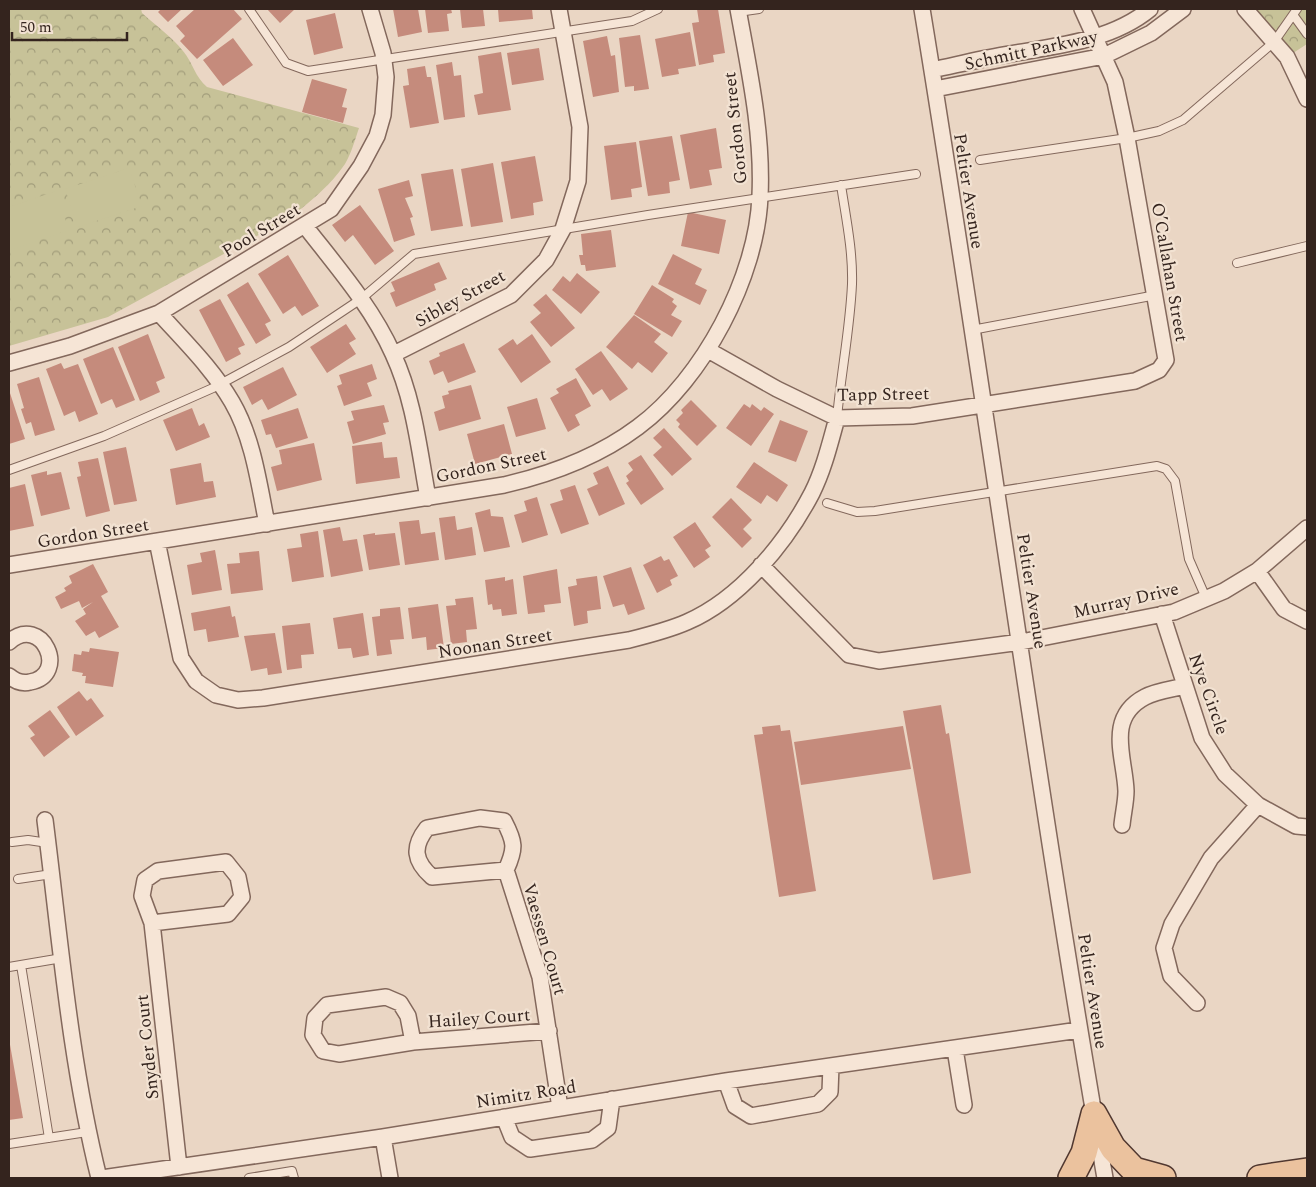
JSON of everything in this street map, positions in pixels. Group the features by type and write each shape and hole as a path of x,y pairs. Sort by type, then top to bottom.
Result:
{"main road":[{"path":"1071,1178 1084,1153 1094,1114"},
{"path":"1094,1114 1113,1148 1134,1170 1163,1178"},
{"path":"1260,1178 1307,1171"}],"street":[{"name":"Pool Street","path":"9,363 70,346 159,313 331,209 350,186 378,136 386,96 383,59 370,9"},
{"name":"Sibley Street","path":"394,354 511,295 546,260 563,229 578,181 580,127 559,9"},
{"name":"Peltier Avenue","path":"922,9 985,404 1080,1030 1105,1178"},
{"name":"O’Callahan Street","path":"985,404 1135,381 1148,377 1159,370 1166,360 1156,295 1115,82 1082,9"},
{"name":"Schmitt Parkway","path":"932,70 1095,37 1141,16 1150,9"},
{"name":"Schmitt Parkway","path":"935,90 1104,56 1151,33 1184,9"},
{"path":"1245,9 1287,57 1306,92"},
{"name":"Gordon Street","path":"9,565 519,482 575,464 615,442 653,415 708,350 739,289 756,230 760,198 761,164 756,114 738,10"},
{"path":"305,226 362,299 394,354 412,410 428,498"},
{"path":"159,313 199,357 233,404 246,435 267,524"},
{"name":"Tapp Street","path":"708,350 777,389 837,418 912,416 985,404"},
{"name":"Noonan Street","path":"157,541 180,658 196,681 216,695 238,700 264,698 629,640 688,622 723,601 761,565 789,532 812,492 824,462 837,418"},
{"name":"Murray Drive","path":"761,565 849,655 879,661 1021,642 1162,614 1206,598 1257,571 1307,528"},
{"path":"1257,571 1284,609 1307,621"},
{"name":"Nye Circle","path":"1162,614 1202,738 1225,774 1258,805 1296,826 1307,827"},
{"path":"9,642 21,635 37,638 44,642 50,658 46,672 34,682 19,682 9,676"},
{"path":"1122,825 1126,790 1119,748 1120,731 1128,712 1144,697 1185,686"},
{"path":"1196,1003 1171,976 1164,948 1172,924 1210,858 1258,805"},
{"name":"Vaessen Court","path":"506,870 432,877 417,858 418,840 427,828 480,818 504,821 513,837 514,853 506,870 540,977 560,1108"},
{"path":"45,820 56,918 87,1132 98,1178"},
{"name":"Snyder Court","path":"152,923 228,914 242,897 235,871 226,862 158,871 145,880 142,896 152,923 179,1167"},
{"name":"Hailey Court","path":"413,1042 408,1016 400,1003 386,997 328,1005 314,1018 313,1035 323,1051 338,1054 413,1042 548,1031"},
{"name":"Nimitz Road","path":"102,1178 383,1137 726,1080 1080,1030"},
{"path":"955,1049 964,1105"},
{"path":"726,1080 735,1106 751,1116 818,1104 830,1092 832,1066"},
{"path":"504,1117 512,1136 530,1149 592,1140 608,1128 612,1099"},
{"path":"383,1137 390,1178"}],"lane":[{"path":"249,9 286,63 308,71 632,22 658,9"},
{"path":"738,10 759,9"},
{"path":"980,160 1127,138 1159,131 1183,120 1274,42 1296,13 1307,34"},
{"path":"9,470 104,436 220,384 288,347 362,299 414,254 916,174"},
{"path":"837,418 842,366 849,331 852,282 850,242 841,185"},
{"path":"1237,263 1307,246"},
{"path":"972,330 1156,295"},
{"path":"827,503 857,512 875,511 1157,466 1166,469 1175,481 1189,559 1206,598"},
{"path":"12,842 28,840 48,843"},
{"path":"18,878 52,874"},
{"path":"9,967 62,958"},
{"path":"21,965 49,1138"},
{"path":"9,1144 87,1132"},
{"path":"249,1178 292,1171 294,1178"}],"green space":[{"path":"9,9 141,9 142,13 179,46 207,87 359,128 349,156 345,164 326,187 288,219 108,317 9,346"},
{"path":"1245,9 1307,9 1307,44 1287,57"},
{"path":"129,168 142,206 78,227 65,189"},
{"path":"56,191 69,230 9,250 9,207"}],"building":[{"path":"161,9 182,9 168,22 158,12"},
{"path":"195,9 233,9 242,19 197,59 180,41 185,36 176,26"},
{"path":"267,9 295,9 280,23"},
{"path":"393,9 418,9 422,32 398,37"},
{"path":"425,9 451,9 452,13 447,14 449,31 428,33"},
{"path":"460,9 483,9 485,26 462,28"},
{"path":"498,9 532,9 533,19 499,22"},
{"path":"697,9 718,9 725,53 713,55 714,62 699,65 692,23 699,22"},
{"path":"335,13 343,48 314,55 306,20"},
{"path":"690,32 696,66 678,69 679,74 662,77 655,39"},
{"path":"640,35 649,89 634,91 634,86 625,87 619,38"},
{"path":"607,36 611,56 615,55 619,92 593,97 583,41"},
{"path":"233,38 253,65 223,86 203,60"},
{"path":"539,48 544,80 512,85 507,53"},
{"path":"501,52 511,110 478,115 474,95 483,93 478,56"},
{"path":"452,62 454,76 461,75 465,117 444,120 436,65"},
{"path":"425,66 427,77 431,77 439,123 410,128 403,86 409,85 407,69"},
{"path":"312,79 347,89 342,107 347,108 343,123 302,112"},
{"path":"716,128 722,168 709,170 712,185 690,189 680,135"},
{"path":"672,136 680,180 669,182 670,193 648,196 639,141"},
{"path":"636,142 642,187 631,189 632,197 611,200 604,146"},
{"path":"535,156 543,201 533,203 534,215 511,219 501,162"},
{"path":"493,163 503,222 471,227 461,169"},
{"path":"453,169 463,226 431,231 421,174"},
{"path":"409,180 413,196 405,198 413,217 410,218 415,235 394,242 378,189"},
{"path":"360,205 394,251 375,265 353,235 345,242 332,225"},
{"path":"688,212 726,220 719,254 681,246"},
{"path":"611,230 616,267 586,271 585,265 581,265 579,255 583,255 581,234"},
{"path":"673,254 702,269 695,284 707,290 700,305 658,284"},
{"path":"288,255 319,306 302,316 295,306 283,314 258,274"},
{"path":"439,262 447,279 434,284 436,290 396,307 390,293 395,291 391,282"},
{"path":"577,273 600,292 581,314 552,290 563,276 570,282"},
{"path":"248,282 271,321 265,324 271,335 256,344 227,295"},
{"path":"652,285 674,299 672,302 677,306 671,315 682,321 672,337 634,314"},
{"path":"546,294 575,328 551,347 530,322 541,313 533,305"},
{"path":"220,299 245,345 238,348 241,354 226,362 199,310"},
{"path":"634,315 661,334 654,342 668,353 652,373 638,362 632,369 606,347"},
{"path":"346,324 356,339 349,343 356,354 327,373 310,347"},
{"path":"148,334 165,378 156,382 160,392 140,401 118,347"},
{"path":"532,334 551,362 521,383 498,349 513,339 517,345"},
{"path":"464,343 476,372 448,383 443,371 434,375 429,361 440,356 439,353"},
{"path":"113,347 135,400 116,408 112,399 101,404 83,359"},
{"path":"601,351 628,389 610,401 602,389 593,395 575,369"},
{"path":"61,363 64,369 78,364 98,414 79,422 75,411 64,416 46,369"},
{"path":"372,364 377,379 367,383 372,396 344,406 337,386 342,384 339,375"},
{"path":"283,367 297,395 268,410 262,399 252,405 243,387"},
{"path":"39,377 55,430 35,436 31,422 26,424 21,409 24,408 17,384"},
{"path":"576,378 591,406 575,415 580,425 568,432 550,398 559,393 556,389"},
{"path":"471,385 481,419 439,431 434,412 445,408 442,396 449,394 448,391"},
{"path":"9,390 25,439 9,444"},
{"path":"537,398 546,429 516,437 507,407"},
{"path":"691,400 717,426 697,446 678,427 680,424 676,420 683,413 681,410"},
{"path":"744,404 750,408 752,404 761,411 764,407 774,414 751,446 726,428"},
{"path":"384,405 389,422 383,423 386,434 353,444 347,422 354,420 351,411"},
{"path":"192,408 199,426 204,423 210,437 176,451 163,420"},
{"path":"298,408 308,438 276,448 271,434 266,435 261,420"},
{"path":"780,420 808,431 796,462 768,452"},
{"path":"504,424 512,454 475,464 467,434"},
{"path":"664,428 692,459 672,476 653,455 662,447 653,438"},
{"path":"382,442 384,458 397,457 400,478 356,484 352,446"},
{"path":"314,443 322,480 277,491 271,467 282,464 279,450"},
{"path":"126,447 137,501 114,505 103,452"},
{"path":"641,455 664,489 641,505 626,483 629,481 626,476 633,470 628,463"},
{"path":"98,458 110,511 86,517 77,477 81,476 78,462"},
{"path":"754,462 788,485 777,502 767,495 761,504 736,487"},
{"path":"201,463 204,482 213,481 216,497 176,505 170,469"},
{"path":"608,466 625,504 599,516 587,489 598,484 593,473"},
{"path":"47,471 47,475 61,472 70,509 41,516 31,475"},
{"path":"25,484 34,526 9,531 9,488"},
{"path":"575,485 589,524 561,534 550,504 563,500 560,490"},
{"path":"537,497 548,535 522,543 514,515 527,511 524,501"},
{"path":"731,498 752,520 743,529 752,538 742,548 712,517"},
{"path":"490,509 491,516 503,517 510,547 484,552 475,513"},
{"path":"455,516 457,530 472,527 476,555 445,560 439,518"},
{"path":"419,520 421,534 435,532 439,560 405,565 399,522"},
{"path":"695,522 711,546 705,550 710,557 694,568 673,537"},
{"path":"340,527 343,541 357,539 363,571 331,577 323,530"},
{"path":"318,531 324,577 292,582 287,549 302,547 300,534"},
{"path":"375,533 375,535 395,533 400,565 369,570 363,535"},
{"path":"215,550 222,590 192,595 187,565 202,562 200,553"},
{"path":"259,551 263,590 231,594 227,564 240,563 239,553"},
{"path":"661,556 664,561 669,559 678,576 670,580 672,585 657,593 643,565"},
{"path":"93,564 108,592 101,596 119,627 99,638 95,631 86,636 75,621 86,614 83,609 93,602 82,608 79,601 61,609 55,597 66,591 64,588 72,583 69,576"},
{"path":"631,567 645,609 628,615 624,604 613,607 603,576"},
{"path":"557,569 561,603 544,605 545,612 528,614 523,576"},
{"path":"597,576 601,609 587,611 588,623 574,626 568,587 577,585 576,579"},
{"path":"505,577 505,581 513,579 517,614 502,616 501,609 493,610 492,604 488,605 485,580"},
{"path":"473,597 477,629 466,630 467,642 451,644 446,606 456,605 455,599"},
{"path":"438,604 444,648 427,650 426,637 412,639 408,608"},
{"path":"230,606 232,617 235,616 239,637 208,642 206,629 194,631 191,613"},
{"path":"400,607 404,639 390,640 392,654 377,656 372,617 380,616 380,609"},
{"path":"363,613 369,655 353,658 351,648 338,649 333,618"},
{"path":"310,623 314,654 301,655 302,668 287,670 282,626"},
{"path":"275,633 282,673 268,675 267,668 251,671 244,636"},
{"path":"90,648 119,652 113,687 85,683 86,676 82,676 83,673 72,671 74,654 81,655 82,651 89,652"},
{"path":"79,691 87,701 91,698 104,716 76,736 57,707"},
{"path":"941,705 946,734 949,733 971,873 933,880 903,711"},
{"path":"50,710 70,737 44,757 30,738 35,735 28,726"},
{"path":"780,725 781,731 790,730 816,891 779,897 754,735 763,734 762,727"},
{"path":"903,726 911,769 801,785 794,742"},
{"path":"9,1039 23,1118 9,1120"}]}
